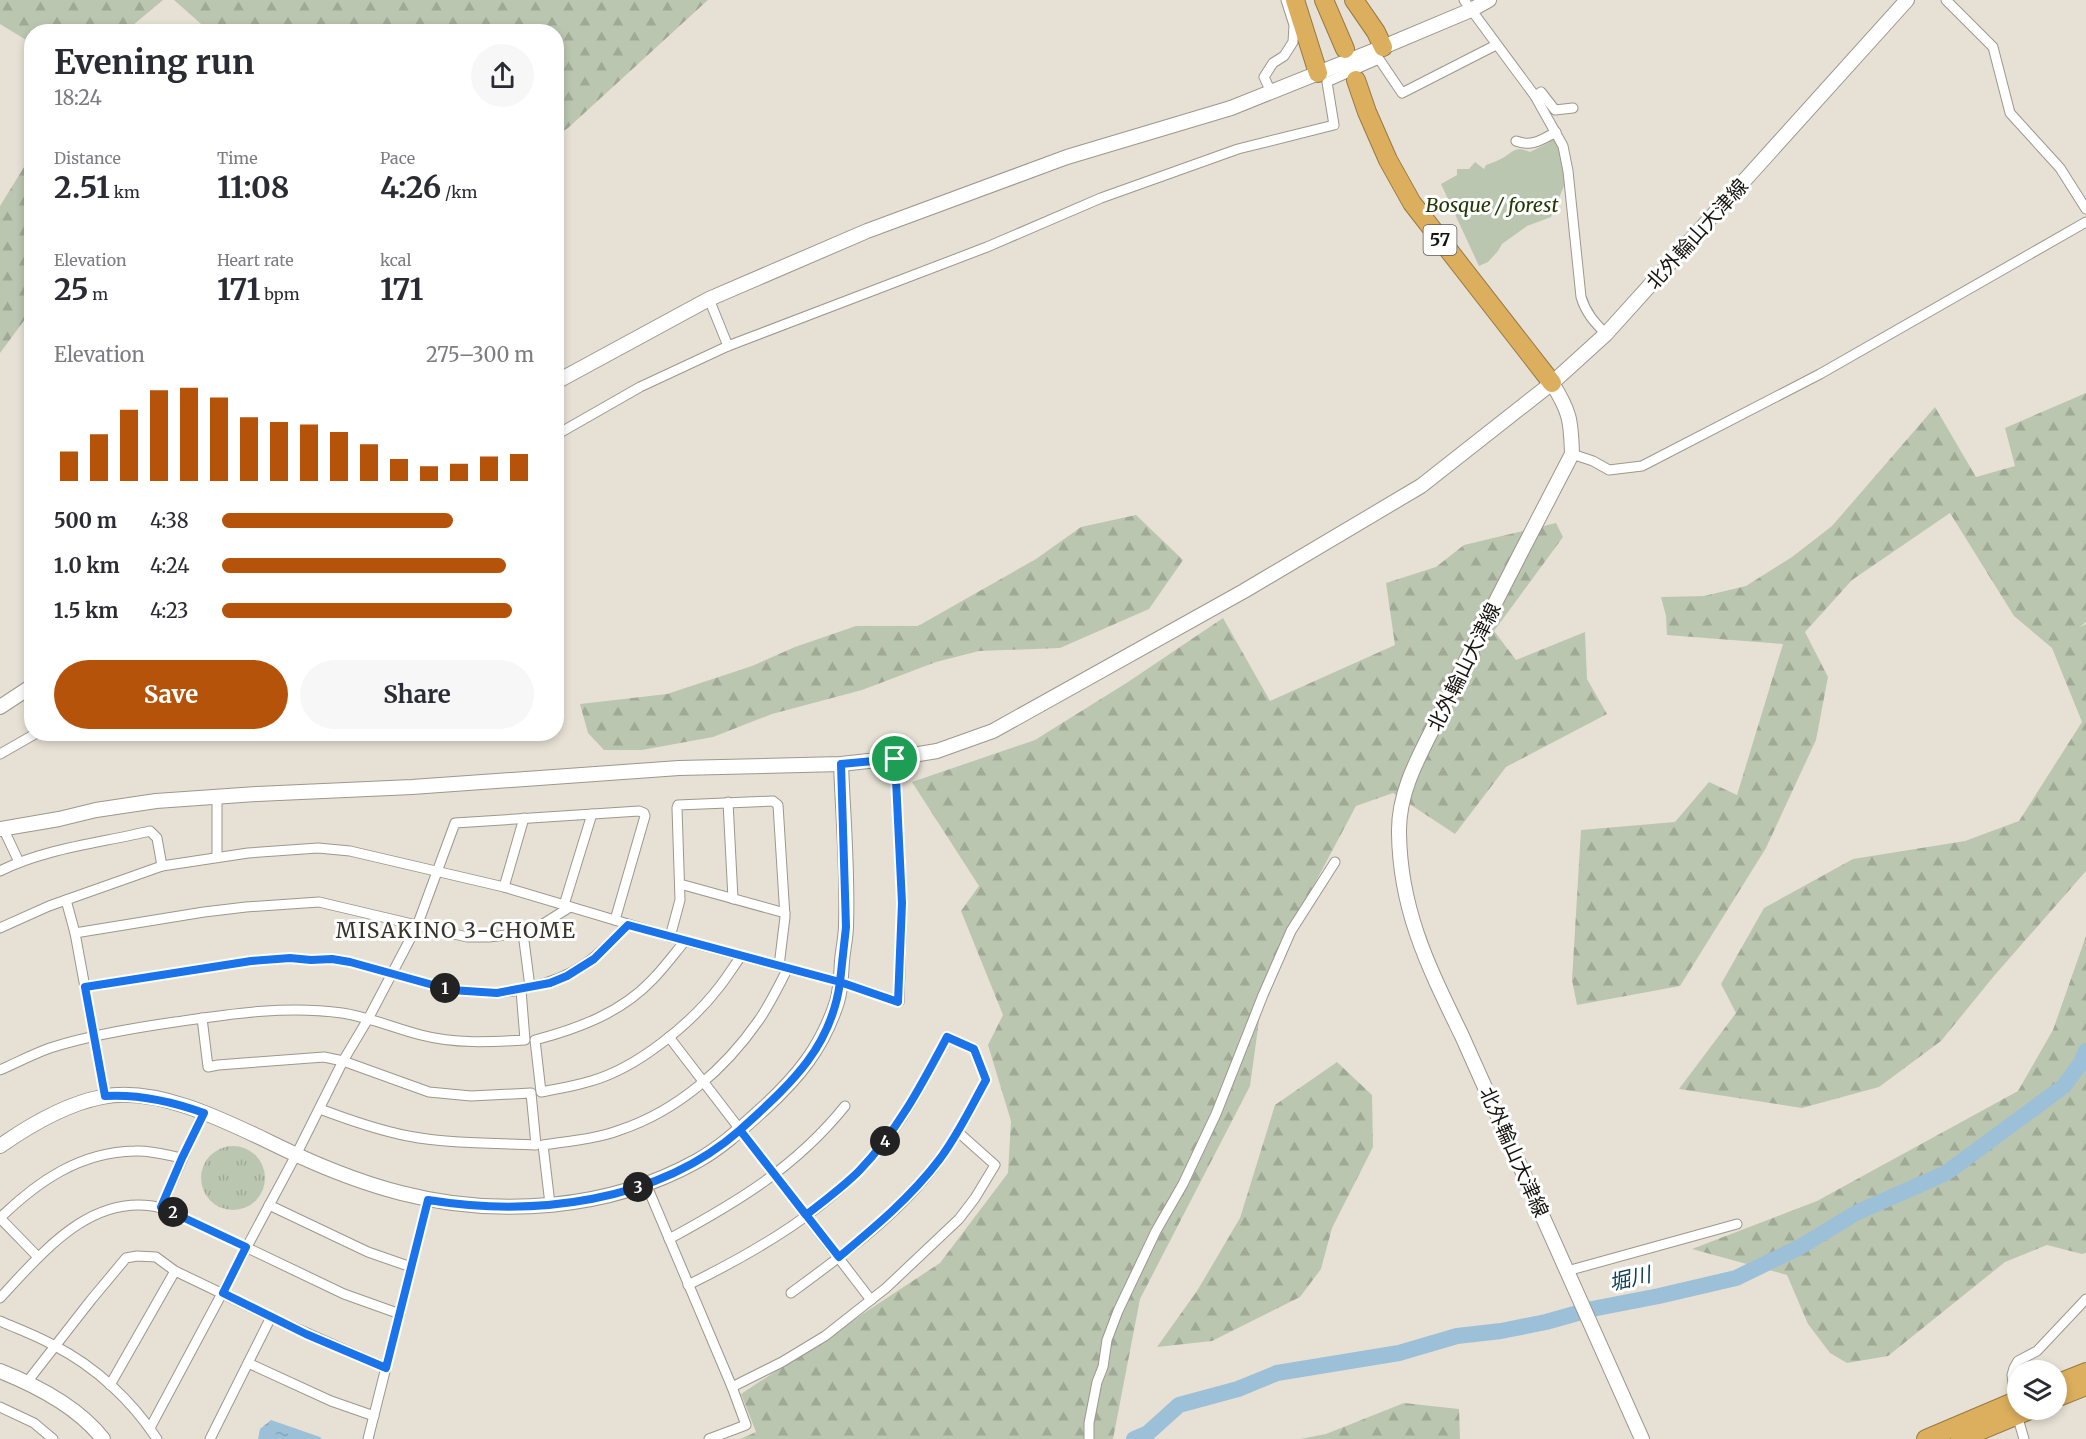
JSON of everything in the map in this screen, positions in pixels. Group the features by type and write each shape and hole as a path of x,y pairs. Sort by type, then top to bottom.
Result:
{"highway":[{"path":"1295,0 1318,74"},
{"path":"1324,0 1345,49"},
{"path":"1354,0 1376,32 1383,47"},
{"name":"57","path":"1356,80 1388,160 1412,203 1552,383"},
{"path":"2067,1380 2086,1372"},
{"path":"2067,1394 2086,1386"},
{"path":"1926,1439 2007,1411"},
{"path":"1960,1439 2007,1414"}],"street":[{"path":"1271,92 1264,77 1273,63 1284,56 1293,42 1294,25 1286,0"},
{"path":"564,378 709,299 867,231 1067,157 1188,122 1271,92 1383,47 1468,5 1489,0"},
{"name":"北外輪山大津線","path":"1,828 156,801 412,787 679,768 841,764 895,759 938,751 993,731 1244,591 1421,486 1552,383 1606,334 1906,0"},
{"path":"1946,0 1993,47 2010,113 2060,168 2086,209"},
{"path":"1468,5 1535,96 1563,146 1568,171 1581,297 1591,320 1606,334"},
{"path":"564,430 640,387 728,346 987,247 1101,198 1238,149 1334,124 1327,82 1380,59 1402,93 1496,45"},
{"path":"1535,96 1540,92 1555,110 1573,108"},
{"path":"1516,141 1529,145 1556,132"},
{"path":"1552,383 1566,405 1571,427 1572,454 1593,461 1609,470 1642,466 1820,374 2086,222"},
{"path":"709,299 728,346"},
{"name":"北外輪山大津線","path":"1572,454 1457,678 1408,780 1401,808 1399,833 1406,902 1431,972 1462,1036 1642,1439"},
{"path":"0,707 24,691"},
{"path":"0,754 24,740"},
{"path":"0,928 66,900 162,866 217,857 318,848 350,851 504,887 670,937 840,982 898,1002 902,903 895,759"},
{"path":"0,1146 28,1126 81,1102 105,1096 130,1095 175,1103 204,1113 331,1170 428,1200 496,1207 550,1204 607,1195 646,1185 697,1161 725,1143 791,1083 812,1056 827,1029 838,999 846,927 841,764"},
{"path":"217,797 217,857"},
{"path":"320,1109 369,1127 408,1136 450,1142 540,1145 620,1131 659,1113 704,1082 732,1054 759,1019 784,967 785,914 778,805 773,801 678,805 680,900 670,937"},
{"path":"728,802 733,899"},
{"path":"150,1428 270,1205 343,1061 417,926 455,823 639,811 644,813 615,920"},
{"path":"75,933 204,912 319,902 467,937 489,937 532,931 567,906 592,814"},
{"path":"504,887 524,818"},
{"path":"1,828 19,862"},
{"path":"0,871 19,862 150,831 157,838 162,866"},
{"path":"1089,1439 1089,1423 1097,1382 1107,1340 1118,1311 1216,1114 1291,931 1335,862"},
{"path":"680,884 785,914"},
{"path":"66,900 75,933 105,1096"},
{"path":"85,987 251,961 290,958 332,959 462,991 497,993 550,983 584,966 628,925"},
{"path":"523,933 525,988 540,1145 550,1204"},
{"path":"0,1070 49,1048 93,1036 202,1018 272,1010 306,1009 368,1019 423,1035 450,1040 482,1043 530,1040 567,1031 599,1018 626,1002 651,981 685,941"},
{"path":"202,1018 208,1067 324,1057 343,1061 429,1092 471,1096 536,1092 592,1081 632,1062 683,1025 719,987 741,956"},
{"path":"669,1036 871,1300"},
{"path":"688,1285 749,1253 806,1215 858,1172 879,1149 920,1088 947,1037 974,1049 986,1080 958,1132 938,1161 909,1195 878,1224 791,1293"},
{"path":"669,1239 743,1197 775,1174 826,1130 845,1106"},
{"path":"161,1207 204,1113"},
{"path":"732,1387 782,1362 825,1336 886,1288 959,1219 995,1165 958,1132"},
{"path":"38,1257 0,1218 21,1197 45,1180 76,1163 104,1154 138,1151 182,1158"},
{"path":"646,1185 746,1425 709,1439"},
{"path":"368,1439 428,1200"},
{"path":"0,1298 38,1257 74,1225 112,1208 138,1205 161,1207 344,1294 400,1314"},
{"path":"270,1205 368,1252 411,1267"},
{"path":"1567,1271 1737,1224"},
{"path":"27,1382 126,1258 137,1256 156,1257 175,1271 386,1368"},
{"path":"110,1385 175,1271"},
{"path":"2020,1360 2037,1351 2086,1299"},
{"path":"210,1439 271,1317"},
{"path":"0,1321 56,1346 84,1364 131,1404 157,1439"},
{"path":"248,1363 332,1401 374,1416"},
{"path":"0,1371 27,1382 65,1405 103,1439"},
{"path":"1,1410 34,1423 53,1439"},
{"path":"2022,1420 2024,1439"}],"green space":[{"path":"0,0 163,0 134,24 24,24 24,39 0,24"},
{"path":"174,0 708,0 564,131 564,24 201,24"},
{"name":"Bosque / forest","path":"1556,127 1566,181 1551,217 1527,226 1502,244 1488,262 1479,266 1441,184 1457,175 1457,169 1469,169 1475,162 1484,169 1486,165 1514,150 1530,152 1548,143"},
{"path":"24,167 24,321 0,353 0,206"},
{"path":"2086,393 2086,622 2080,627 2086,624 2086,871 1994,976 1941,1041 1879,1087 1802,1108 1679,1089 1736,1013 1721,984 1764,908 1853,859 1965,841 2019,821 2082,722 2052,648 2014,616 1950,513 1852,580 1805,632 1828,677 1816,740 1766,848 1680,986 1577,1005 1572,980 1581,830 1675,822 1709,782 1737,795 1783,644 1667,635 1666,616 1661,597 1704,596 1746,586 1792,557 1832,526 1935,407 1976,477 2015,466 2005,428"},
{"path":"1136,515 1183,560 1149,609 1060,648 979,651 936,662 862,690 772,714 713,737 642,750 604,750 588,733 580,704 667,694 752,666 795,647 856,626 918,626 1036,559 1081,527"},
{"path":"1556,523 1563,537 1494,631 1516,660 1585,632 1587,679 1607,714 1506,767 1455,834 1393,793 1356,806 1265,977 1250,1086 1140,1299 1113,1439 740,1439 756,1432 741,1394 940,1263 1008,1173 1011,1121 988,1045 1003,1015 961,911 979,886 912,782 1035,740 1128,682 1223,618 1270,701 1395,645 1386,583 1436,567 1464,545"},
{"path":"2086,936 2086,1253 2047,1245 2005,1262 1888,1356 1847,1363 1830,1353 1808,1324 1787,1275 1692,1249 1817,1201 2018,1091 2053,1030"},
{"path":"1337,1062 1372,1095 1373,1147 1332,1228 1321,1269 1300,1297 1212,1341 1157,1347 1197,1291 1240,1218 1275,1105"},
{"path":"233,1146 245,1148 256,1155 263,1166 265,1178 263,1190 256,1201 245,1208 233,1210 221,1208 210,1201 203,1190 201,1178 203,1166 210,1155 221,1148"},
{"path":"1404,1403 1459,1409 1460,1439 1300,1439 1326,1434"}],"water":[{"path":"271,1420 322,1439 258,1439 260,1429"}],"waterway":[{"name":"堀川","path":"1134,1439 1148,1433 1179,1405 1238,1389 1277,1373 1399,1353 1457,1336 1501,1331 1546,1322 1592,1309 1736,1278 1800,1247 1856,1213 1946,1173 2064,1086 2081,1063 2086,1051"}],"district":[{"name":"MISAKINO 3-CHOME","path":"456,931"}],"route":[{"path":"895,759 841,764 846,927 840,982 628,925 594,959 567,976 550,983 497,993 451,990 350,962 290,958 251,961 85,987 105,1096 130,1095 175,1103 204,1113 161,1207 246,1247 223,1293 306,1334 386,1368 428,1200 496,1207 550,1204 607,1195 646,1185 697,1161 740,1130 775,1174 806,1215 839,1257 909,1195 938,1161 958,1132 986,1080 974,1049 947,1037 920,1088 879,1149 858,1172 806,1215 740,1130 791,1083 812,1056 827,1029 838,999 840,982 898,1002 902,903 895,759"}]}
